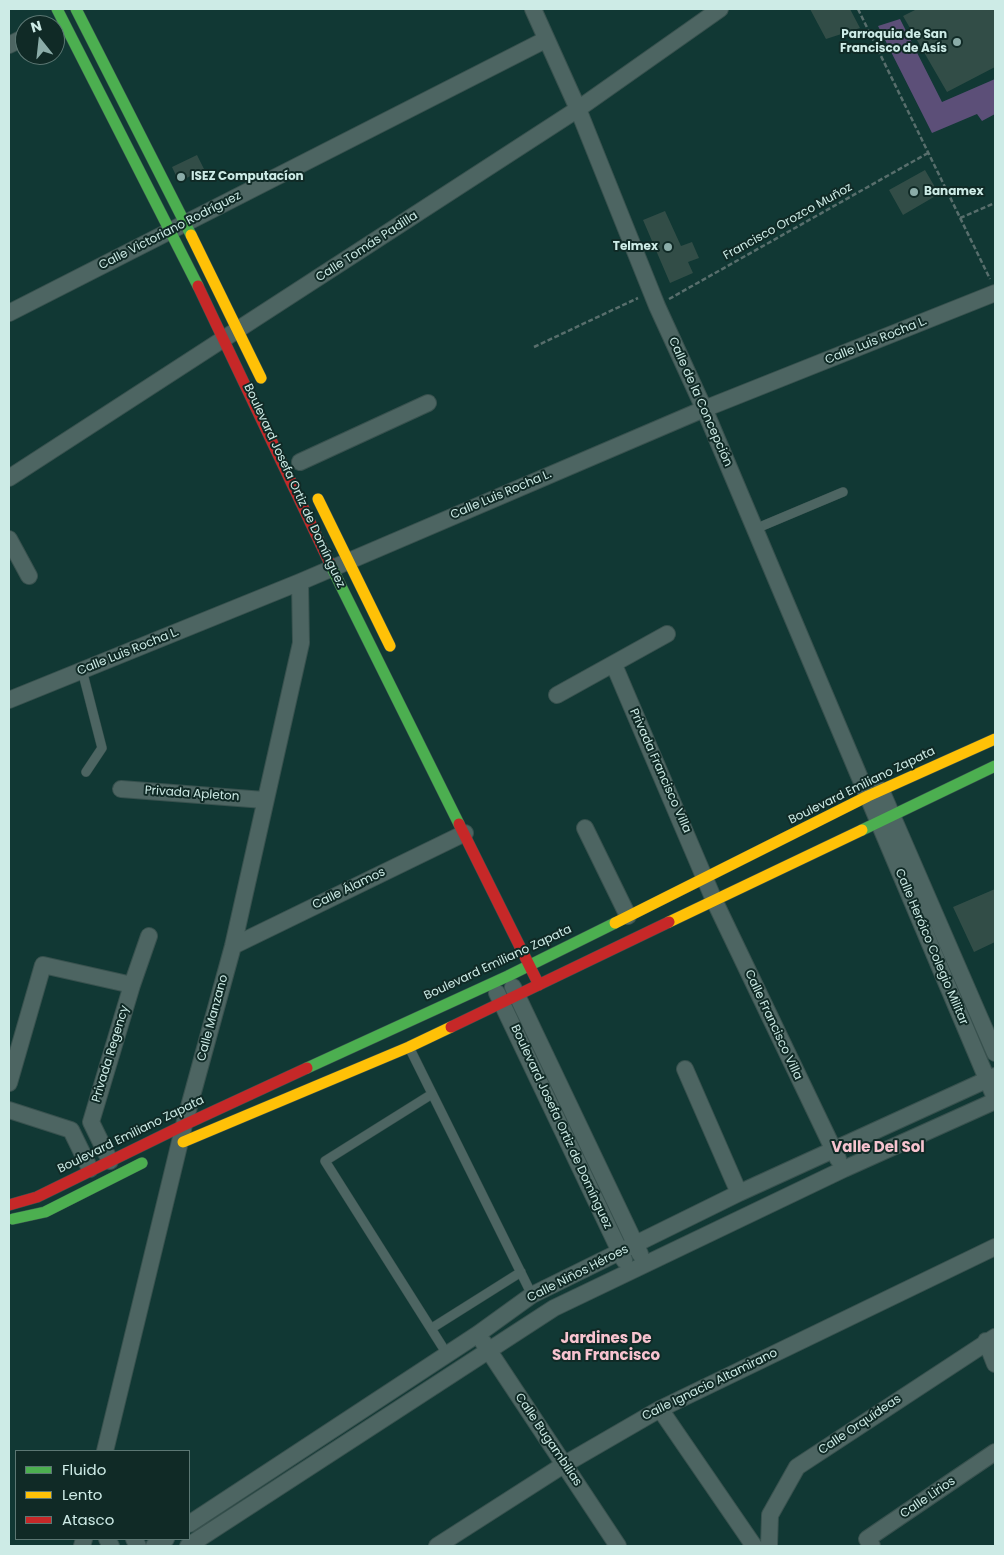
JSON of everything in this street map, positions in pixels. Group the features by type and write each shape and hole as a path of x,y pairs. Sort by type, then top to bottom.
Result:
{"street":[{"name":"Calle de la Concepción","path":"533,9 578,109 654,299 874,793"},
{"name":"Calle Tomás Padilla","path":"9,478 578,109 720,9"},
{"path":"64,15 78,10"},
{"name":"Boulevard Josefa Ortiz de Domínguez","path":"78,10 239,330 268,392"},
{"name":"Boulevard Josefa Ortiz de Domínguez","path":"65,35 225,339 332,568 539,985"},
{"name":"Calle Victoriano Rodríguez","path":"9,313 546,40"},
{"name":"Calle Luis Rocha L.","path":"9,700 300,582 704,408 993,287"},
{"path":"300,462 428,403"},
{"name":"Boulevard Josefa Ortiz de Domínguez","path":"312,487 396,659"},
{"path":"9,539 29,576"},
{"name":"Calle Manzano","path":"105,1450 179,1144 233,946 264,800 301,643 300,582"},
{"path":"557,695 667,634"},
{"name":"Privada Francisco Villa","path":"614,665 707,878"},
{"name":"Boulevard Emiliano Zapata","path":"9,1205 37,1197 90,1169 500,979 529,965 539,955 628,916 707,878 874,793 995,739"},
{"path":"9,1220 44,1212 179,1144 409,1047 995,766"},
{"name":"Privada Apleton","path":"120,789 264,800"},
{"name":"Calle Heróico Colegio Militar","path":"874,793 991,1078 995,1100"},
{"name":"Calle Heróico Colegio Militar","path":"885,819 995,1052"},
{"path":"585,828 628,916"},
{"name":"Calle Álamos","path":"233,946 465,833"},
{"name":"Calle Francisco Villa","path":"707,878 714,900 844,1170"},
{"name":"Privada Regency","path":"91,1122 132,985 149,936"},
{"path":"539,955 551,980"},
{"path":"9,1083 43,965 132,985"},
{"name":"Boulevard Josefa Ortiz de Domínguez","path":"500,979 645,1265"},
{"name":"Boulevard Josefa Ortiz de Domínguez","path":"510,999 629,1273"},
{"path":"685,1069 739,1193"},
{"name":"Calle Niños Héroes","path":"190,1523 478,1334 532,1295 739,1193 991,1078"},
{"name":"Calle Niños Héroes","path":"188,1546 554,1308 995,1100"},
{"path":"9,1110 71,1130 91,1122 110,1160"},
{"path":"71,1130 90,1169"},
{"name":"Calle Ignacio Altamirano","path":"447,1544 565,1464 660,1409 995,1247"},
{"name":"Calle Bugambilias","path":"478,1334 618,1546"},
{"path":"991,1339 995,1364"},
{"name":"Calle Orquídeas","path":"769,1546 770,1515 797,1467 991,1339"},
{"path":"660,1409 754,1546"},
{"name":"Calle Lirios","path":"872,1546 867,1539 995,1452"}],"lane":[{"path":"755,529 843,492"},
{"path":"82,670 102,748 86,772"},
{"path":"409,1047 532,1295"},
{"path":"432,1094 325,1161 447,1354"},
{"path":"432,1328 476,1298 521,1272"}],"path":[{"path":"858,9 993,287"},
{"name":"Francisco Orozco Muñoz","path":"534,347 654,299 928,153"},
{"path":"960,218 995,203"}],"shaded area":[{"path":"900,19 942,102 995,79 995,114 982,121 977,114 932,133 878,26"}],"building":[{"path":"810,9 850,9 860,28 826,39"},
{"name":"Parroquia de San Francisco de Asís","path":"917,9 995,9 995,67 947,92 903,16"},
{"name":"ISEZ Computacíon","path":"197,155 204,169 179,182 172,167"},
{"name":"Banamex","path":"925,170 939,194 903,215 889,190"},
{"name":"Telmex","path":"665,211 681,246 692,242 699,258 688,262 693,273 670,283 643,220"},
{"path":"995,889 995,942 974,952 953,907"}],"traffic: fast":[{"path":"57,9 198,286"},
{"path":"76,9 191,235"},
{"path":"331,566 459,824"},
{"path":"862,830 995,766"},
{"path":"307,1068 508,976 615,923"},
{"path":"13,1219 45,1212 142,1163"}],"traffic: slow":[{"path":"191,235 261,378"},
{"path":"318,499 390,646"},
{"path":"615,923 868,796 995,739"},
{"path":"669,922 862,830"},
{"path":"183,1142 409,1047 451,1027"}],"traffic: jam":[{"path":"198,286 331,566"},
{"path":"459,824 539,985"},
{"path":"451,1027 669,922"},
{"path":"9,1205 37,1197 184,1125 307,1068"}],"place":[{"name":"Parroquia de San Francisco de Asís","path":"957,42"},
{"name":"ISEZ Computacíon","path":"181,177"},
{"name":"Banamex","path":"914,192"},
{"name":"Telmex","path":"668,247"}],"district":[{"name":"Valle Del Sol","path":"878,1148"},
{"name":"Jardines De San Francisco","path":"606,1348"}]}
